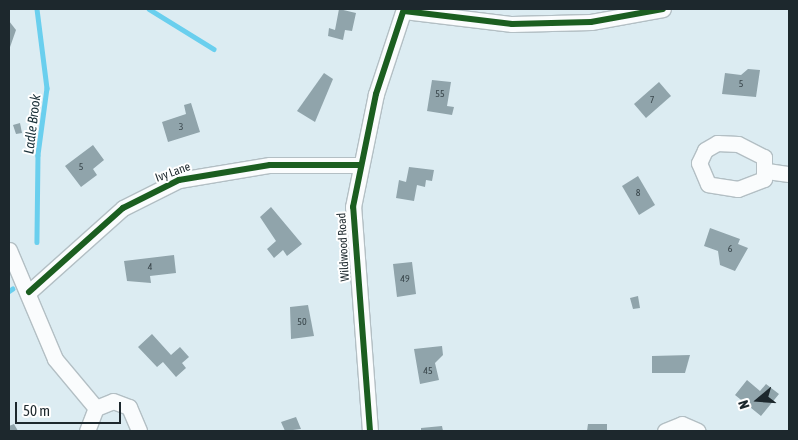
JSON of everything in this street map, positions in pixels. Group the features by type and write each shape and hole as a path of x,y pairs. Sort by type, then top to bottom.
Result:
{"street":[{"path":"404,10 512,24 591,22 663,9"},
{"name":"Wildwood Road","path":"370,431 354,233 360,165 376,94 404,10"},
{"name":"Ivy Lane","path":"29,292 123,208 179,180 270,165 360,165"},
{"path":"767,171 789,174"},
{"path":"9,250 29,292 54,359 96,408"},
{"path":"96,408 122,403 136,414 139,431"},
{"path":"87,431 96,408"},
{"path":"666,431 682,424 698,431"}],"building":[{"path":"339,9 356,13 352,31 345,30 343,40 328,36 329,28 335,30"},
{"path":"9,21 16,30 9,50"},
{"path":"748,69 760,70 756,97 722,94 725,73 741,75"},
{"path":"324,73 333,79 315,122 297,111"},
{"path":"432,80 451,82 447,106 454,107 452,115 427,111"},
{"path":"659,82 671,96 646,118 634,104"},
{"path":"191,103 200,132 168,142 162,122 186,114 184,105"},
{"path":"20,123 22,133 16,134 13,125"},
{"path":"93,145 104,160 93,169 97,175 81,187 65,166"},
{"path":"409,167 434,170 432,181 426,180 425,187 417,185 414,201 396,198 399,180 406,182"},
{"path":"638,176 655,205 639,215 622,186"},
{"path":"271,207 302,244 287,256 283,250 274,258 267,249 276,241 260,217"},
{"path":"710,228 740,239 738,244 748,248 735,271 720,265 718,251 704,246"},
{"path":"174,255 176,273 150,276 151,283 127,281 124,261"},
{"path":"412,262 416,294 397,297 393,264"},
{"path":"638,296 640,308 633,309 630,298"},
{"path":"308,305 314,336 291,339 290,307"},
{"path":"152,334 171,355 180,347 189,357 182,363 186,368 176,377 163,362 157,367 138,347"},
{"path":"442,346 443,355 435,363 439,380 420,384 414,349"},
{"path":"690,355 685,373 652,373 652,356"},
{"path":"747,380 760,391 766,384 779,394 761,416 735,395"},
{"path":"296,417 301,429 285,431 281,422"},
{"path":"14,424 18,431 9,431 9,426"},
{"path":"588,424 607,424 607,431 587,431"},
{"path":"442,426 443,431 421,431 421,428"}],"waterway":[{"name":"Ladle Brook","path":"37,9 47,88 38,155 37,242"},
{"path":"149,9 214,49"}],"cycle path":[{"path":"370,431 353,207 376,94 404,9"},
{"path":"404,11 512,24 591,22 663,9"},
{"path":"29,292 123,208 179,180 270,165 360,165"}]}
